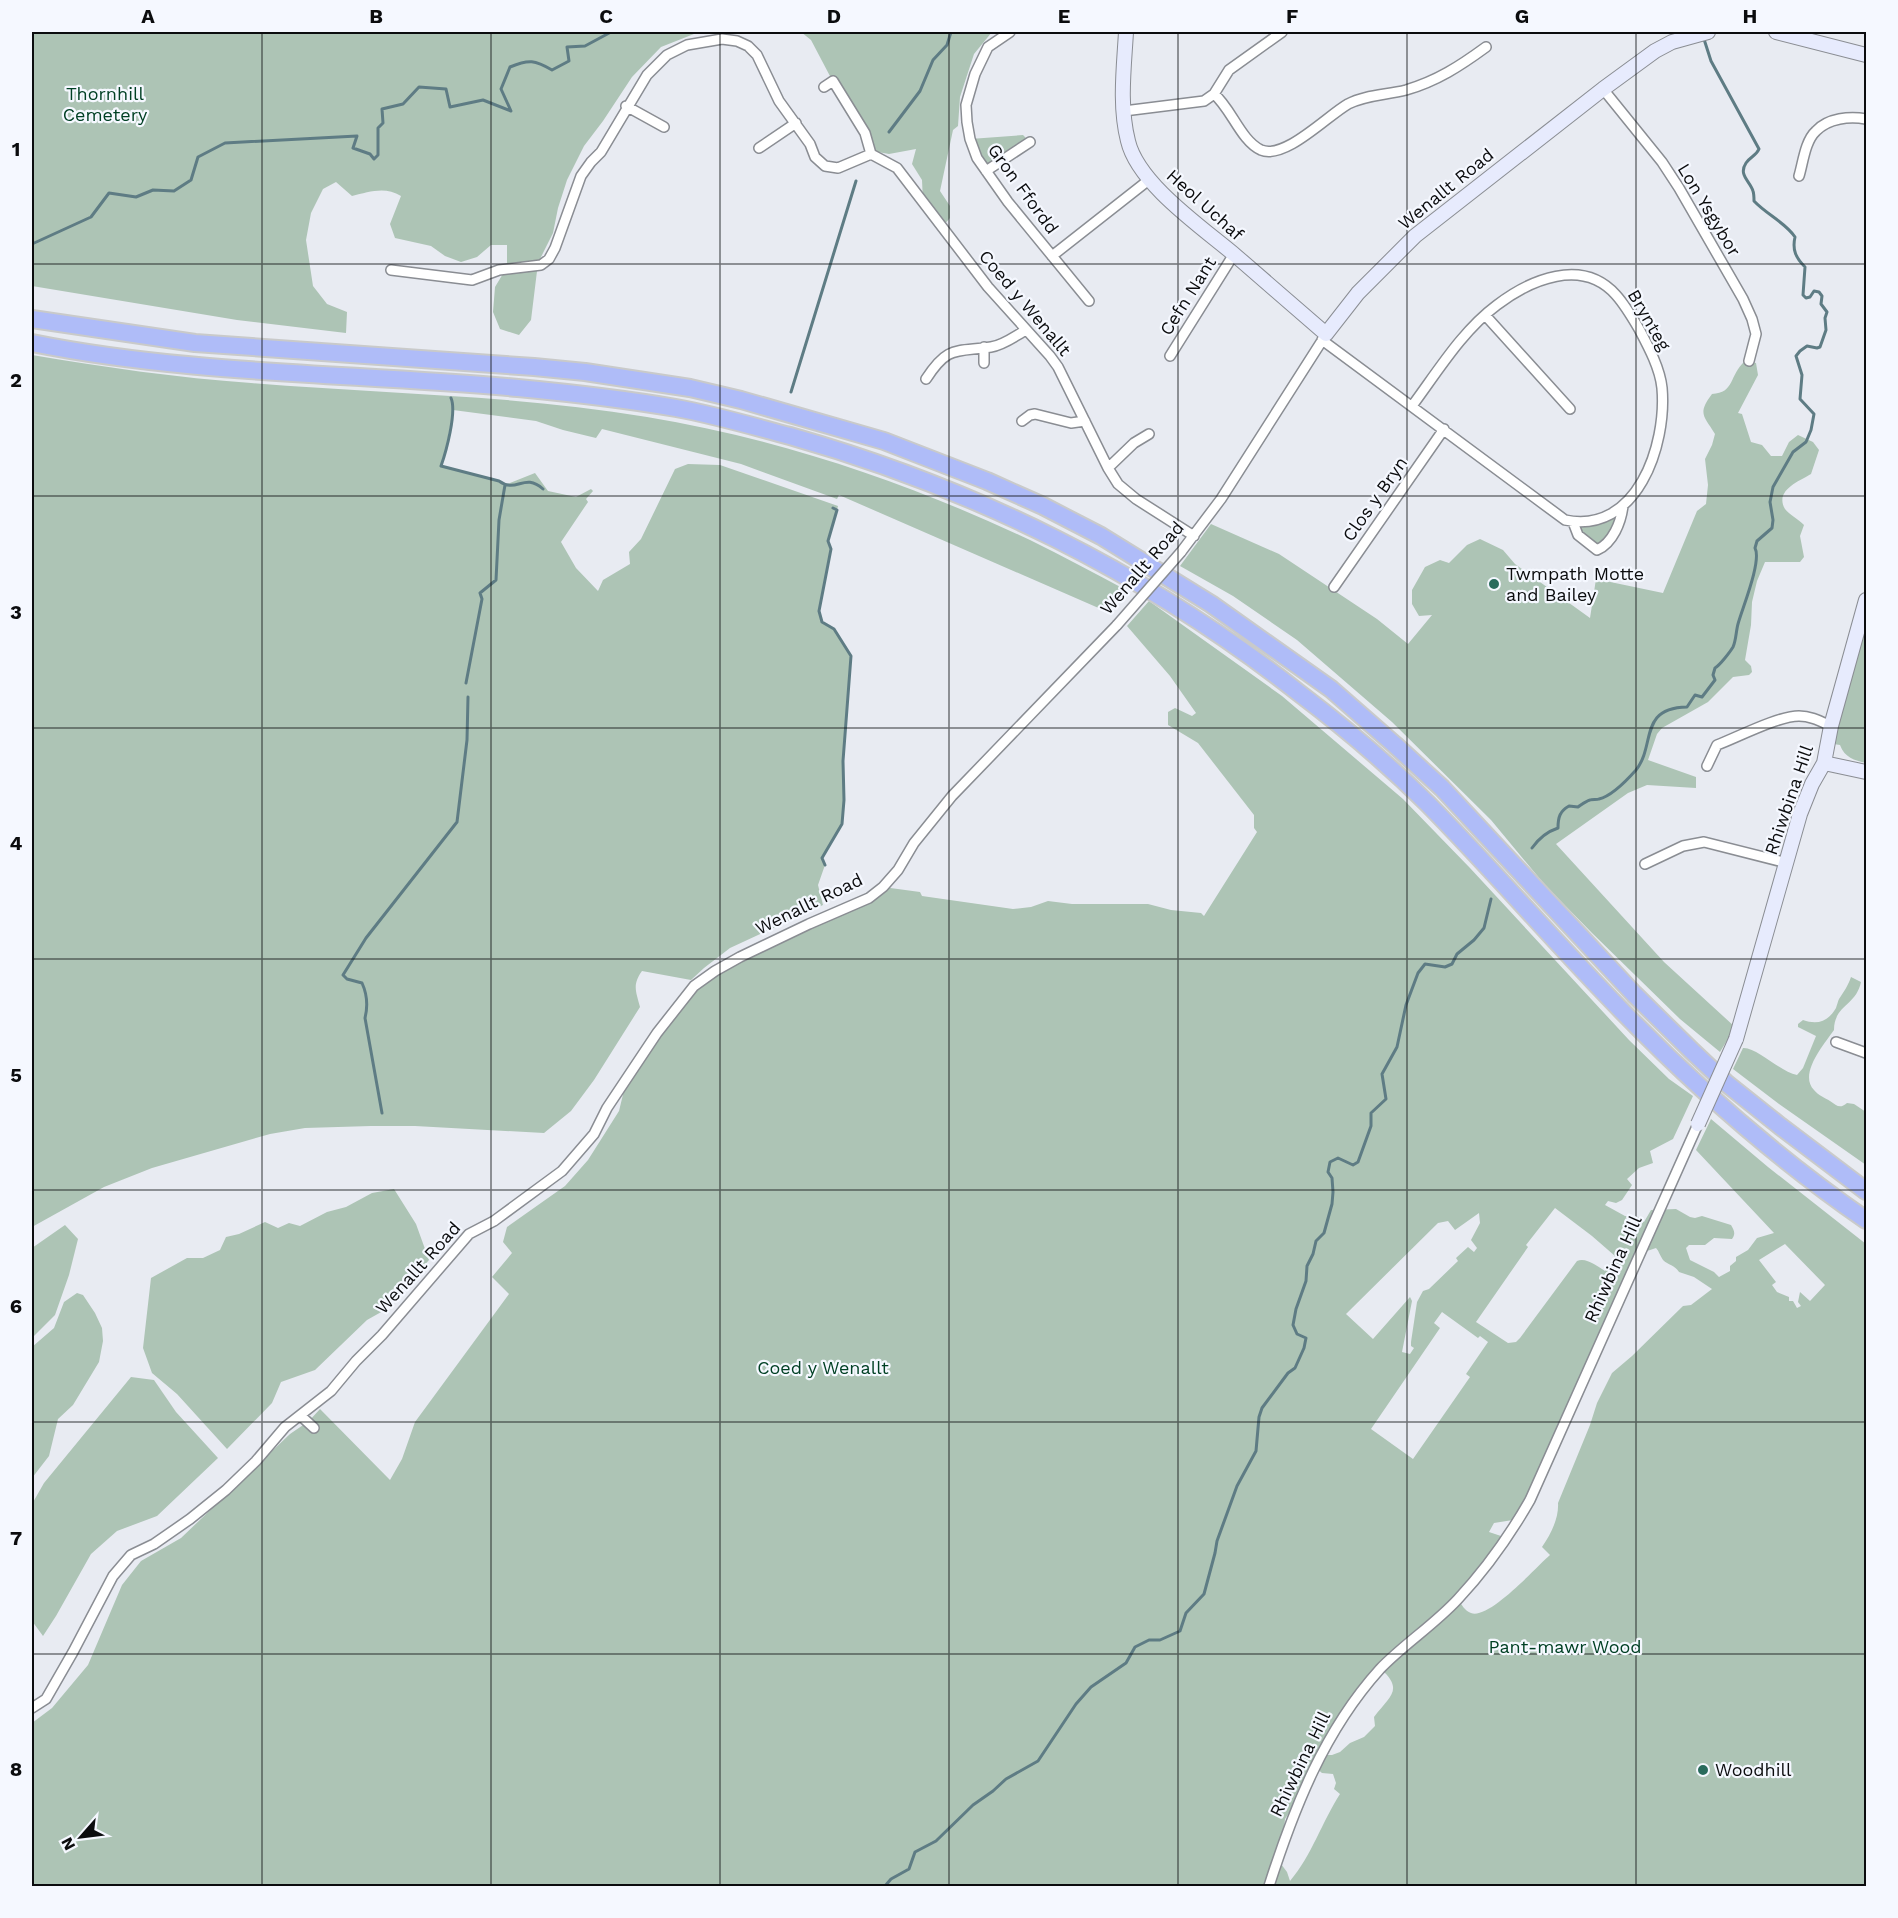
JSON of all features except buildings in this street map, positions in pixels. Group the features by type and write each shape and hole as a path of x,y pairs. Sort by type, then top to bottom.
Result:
{"highway":[{"path":"32,319 195,343 544,368 690,388 741,400 884,441 987,481 1043,506 1101,536 1211,604 1331,689 1442,788 1634,994 1726,1083 1866,1191"},
{"path":"32,343 175,363 510,387 681,409 742,423 882,464 981,503 1131,579 1224,636 1298,691 1388,766 1428,805 1626,1015 1709,1095 1787,1161 1866,1220"}],"street":[{"name":"Gron Ffordd","path":"1010,32 988,47 975,74 966,105 970,139 977,158 986,171 1052,256 1149,179"},
{"name":"Heol Uchaf","path":"1126,32 1124,111 1128,141 1134,157 1149,179 1176,207 1234,254 1324,337"},
{"path":"1124,111 1204,101 1214,94 1229,70 1268,35 1282,32"},
{"name":"Wenallt Road","path":"32,1707 46,1699 113,1576 131,1555 154,1544 226,1490 285,1428 332,1391 356,1360 389,1327 469,1234 494,1221 562,1171 594,1134 607,1108 657,1033 694,986 741,957 808,924 869,898 883,887 898,870 914,843 952,795 1118,625 1181,552 1221,499 1324,337 1358,293 1415,236 1655,51 1672,42 1708,32"},
{"path":"1776,32 1866,55"},
{"path":"391,270 472,280 499,270 541,265 549,259 581,176 601,152 647,75 676,49 698,43 730,40 743,43 757,55 779,101 810,144 816,158 825,166 837,168 871,154 865,133 833,81 824,87"},
{"path":"1214,94 1220,99 1247,138 1260,149 1271,152 1292,143 1349,104 1440,78 1486,47"},
{"name":"Lon Ysgybor","path":"1603,89 1680,188 1743,299 1752,318 1756,334 1749,361"},
{"path":"627,106 664,127"},
{"path":"1799,176 1806,148 1815,131 1840,119 1866,119"},
{"path":"759,148 796,123"},
{"path":"986,171 1030,142"},
{"name":"Coed y Wenallt","path":"871,154 897,168 988,287 1058,367 1118,484 1125,491 1194,536"},
{"name":"Cefn Nant","path":"1170,356 1234,254"},
{"path":"1052,256 1089,301"},
{"name":"Brynteg","path":"1324,337 1412,406 1565,520 1573,522 1595,522 1614,513 1632,497 1657,448 1663,405 1662,384 1654,361 1631,316 1615,293 1595,280 1577,275 1559,275 1540,280 1517,292 1485,315 1463,337 1412,406"},
{"path":"1485,315 1570,409"},
{"path":"926,379 944,356 954,351 993,347 1026,330"},
{"path":"984,347 984,363"},
{"path":"1022,421 1035,414 1071,423 1085,421"},
{"name":"Clos y Bryn","path":"1334,587 1444,429"},
{"path":"1108,468 1134,442 1149,434"},
{"name":"Brynteg","path":"1573,522 1578,535 1597,550 1605,547 1621,520 1623,506"},
{"name":"Rhiwbina Hill","path":"1269,1887 1288,1828 1315,1767 1342,1717 1381,1668 1458,1599 1519,1519 1542,1473 1736,1039 1807,794 1824,763 1831,726 1866,600"},
{"path":"1707,766 1717,745 1775,722 1797,716 1817,719 1831,726"},
{"path":"1824,763 1866,772"},
{"path":"1645,864 1683,846 1704,842 1787,863"},
{"path":"1836,1042 1866,1053"},
{"path":"301,1416 314,1428"}],"green space":[{"name":"Thornhill Cemetery","path":"32,32 699,32 661,47 632,77 584,146 567,180 553,233 538,263 531,320 519,335 500,329 493,312 495,287 507,267 507,245 491,245 477,257 461,262 445,256 431,246 395,238 390,224 401,196 383,191 352,196 336,182 323,189 311,213 306,240 313,286 327,304 347,312 346,333 237,320 32,286"},
{"path":"801,32 992,32 974,54 960,97 958,126 953,130 940,191 950,206 950,218 942,227 923,202 922,180 912,164 916,149 889,154 878,152 871,154 811,40"},
{"path":"1023,135 1030,142 986,171 970,139"},
{"path":"32,355 141,372 224,381 549,404 697,426 795,451 891,482 1030,540 1126,590 1110,613 839,495 837,499 741,464 602,429 596,438 536,421 453,410 441,466 499,481 505,485 535,473 548,491 576,497 591,489 593,491 561,542 576,568 598,591 603,580 630,564 629,552 641,539 675,469 688,464 720,465 838,506 828,541 831,549 819,611 822,622 834,629 851,656 843,761 842,824 822,858 825,865 818,885 823,905 730,948 691,980 642,971 636,984 640,1007 594,1080 571,1111 544,1133 371,1126 305,1128 270,1134 152,1168 104,1187 32,1227"},
{"path":"1745,361 1756,363 1758,375 1738,413 1742,414 1751,442 1762,445 1771,456 1782,456 1789,442 1798,435 1813,442 1819,450 1811,474 1795,483 1785,491 1783,496 1785,509 1804,525 1800,536 1804,557 1800,562 1765,562 1752,602 1745,660 1751,666 1752,672 1749,675 1733,677 1708,702 1662,728 1657,734 1648,760 1696,777 1696,788 1647,785 1628,793 1556,844 1664,962 1735,1027 1720,1052 1680,1019 1592,933 1545,885 1491,820 1392,722 1297,640 1233,596 1180,566 1211,524 1279,554 1377,619 1408,644 1432,615 1419,616 1412,604 1412,590 1425,567 1440,560 1449,563 1467,545 1480,539 1503,550 1515,564 1590,618 1596,579 1663,593 1697,511 1706,504 1708,485 1705,459 1715,434 1705,419 1703,411 1712,394 1719,393 1728,387"},
{"path":"1623,506 1621,520 1597,550 1573,522 1583,523"},
{"name":"Pant-mawr Wood","path":"1149,601 1282,696 1403,799 1629,1040 1669,1079 1693,1096 1673,1139 1650,1151 1653,1163 1639,1168 1627,1179 1632,1185 1622,1200 1616,1203 1608,1201 1605,1205 1625,1216 1640,1217 1644,1222 1651,1210 1676,1209 1690,1217 1702,1216 1731,1225 1734,1232 1732,1239 1714,1238 1705,1245 1689,1245 1686,1248 1690,1260 1719,1277 1730,1271 1730,1266 1736,1261 1736,1257 1748,1250 1757,1238 1774,1233 1696,1150 1711,1119 1866,1244 1866,1886 32,1886 32,1723 52,1708 88,1665 122,1585 141,1561 181,1538 290,1434 309,1421 320,1409 390,1480 402,1459 415,1422 509,1294 492,1277 512,1253 503,1242 507,1227 565,1186 588,1160 619,1111 627,1078 694,986 883,887 920,892 922,896 1013,909 1031,907 1048,901 1072,904 1148,904 1171,910 1201,913 1204,916 1257,832 1254,828 1254,815 1198,743 1168,725 1168,712 1175,708 1192,716 1196,713 1170,676 1127,626","holes":["1555,1208 1615,1256 1605,1271 1588,1261 1577,1261 1520,1338 1516,1342 1508,1343 1476,1322 1528,1247 1526,1245","1479,1213 1480,1223 1471,1240 1477,1248 1474,1252 1468,1247 1456,1258 1458,1261 1429,1289 1423,1291 1417,1302 1411,1342 1414,1348 1410,1354 1402,1352 1412,1301 1410,1297 1373,1339 1346,1314 1438,1223 1448,1221 1455,1230","1785,1244 1825,1285 1810,1301 1800,1292 1798,1302 1801,1306 1797,1308 1793,1301 1789,1301 1789,1297 1777,1292 1772,1285 1776,1282 1759,1260","1656,1248 1663,1260 1679,1272 1694,1277 1712,1289 1691,1305 1683,1306 1612,1373 1597,1403 1558,1503 1554,1526 1542,1547 1550,1555 1500,1601 1489,1609 1471,1613 1458,1599 1507,1538 1489,1532 1494,1523 1519,1519 1641,1251","1442,1312 1478,1338 1480,1336 1488,1342 1466,1374 1470,1377 1413,1459 1371,1429 1440,1328 1434,1323","1381,1669 1392,1682 1393,1688 1389,1698 1374,1717 1375,1726 1364,1737 1332,1755 1322,1755","1321,1756 1315,1767 1322,1773 1333,1774 1336,1783 1334,1789 1340,1794 1305,1860 1290,1881 1281,1864 1285,1819 1305,1788 1303,1782 1314,1757"]},
{"path":"1866,601 1866,763 1847,756 1840,745 1827,743"},
{"path":"1851,977 1861,982 1858,990 1838,1015 1834,1030 1819,1050 1809,1076 1814,1090 1822,1096 1838,1106 1847,1103 1854,1104 1866,1112 1866,1165 1733,1069 1743,1048 1755,1051 1797,1075 1803,1068 1816,1036 1798,1027 1798,1024 1803,1020 1817,1022 1826,1019 1836,1008"},
{"path":"394,1189 416,1224 429,1260 383,1311 367,1320 315,1370 281,1382 272,1403 227,1449 177,1394 152,1373 143,1348 151,1278 187,1258 203,1258 220,1250 226,1237 239,1234 265,1222 278,1228 289,1223 300,1226 327,1212 346,1207 372,1193"},
{"path":"65,1225 78,1239 69,1275 55,1315 32,1338 32,1248"},
{"path":"77,1293 83,1295 102,1328 103,1341 99,1362 73,1405 58,1419 49,1456 32,1478 32,1347 54,1328 64,1302"},
{"path":"131,1377 154,1380 176,1412 218,1458 157,1516 117,1531 91,1554 43,1636 32,1621 32,1504 44,1483"}],"waterway":[{"path":"32,244 91,217 109,193 136,197 153,190 174,191 191,180 198,157 225,143 357,136 353,148 370,154 374,159 378,155 378,128 383,123 382,109 403,104 419,87 446,89 450,107 483,100 511,111 501,89 510,67 532,62 552,70 569,61 567,47 585,46 611,32"},
{"path":"889,132 920,91 933,60 947,45 951,32"},
{"path":"1532,848 1543,836 1558,828 1558,821 1563,810 1569,806 1578,807 1588,801 1604,797 1624,782 1642,760 1651,730 1661,714 1672,709 1687,707 1695,695 1702,697 1715,680 1713,675 1715,668 1734,645 1738,624 1754,574 1757,541 1772,528 1770,502 1773,487 1793,452 1806,442 1811,430 1814,414 1800,399 1802,375 1796,356 1807,346 1820,347 1826,330 1827,312 1821,304 1822,296 1819,292 1814,291 1810,297 1806,298 1803,295 1805,267 1795,254 1795,237 1754,201 1752,187 1743,171 1746,163 1759,149 1711,61 1703,36"},
{"path":"791,392 856,181"},
{"path":"451,398 452,422 441,466 505,484 531,482 543,489"},
{"path":"466,683 482,599 480,593 496,580 499,520 505,485"},
{"path":"825,865 822,858 842,824 843,761 851,656 834,629 822,622 819,611 831,549 828,541 837,510 833,508"},
{"path":"382,1113 365,1018 367,1005 365,991 362,983 347,979 343,975 366,938 457,822 467,740 468,697"},
{"path":"885,1886 891,1879 909,1869 915,1852 936,1841 973,1805 1006,1779 1038,1761 1076,1704 1091,1687 1126,1663 1135,1647 1149,1640 1160,1640 1180,1631 1186,1613 1204,1594 1217,1541 1237,1486 1256,1451 1262,1408 1288,1373 1295,1368 1304,1348 1306,1338 1297,1334 1293,1325 1306,1281 1307,1266 1316,1241 1324,1233 1332,1204 1332,1178 1328,1172 1330,1162 1338,1158 1353,1165 1358,1162 1371,1126 1371,1113 1386,1099 1382,1074 1397,1047 1406,1005 1418,973 1425,964 1445,967 1452,964 1457,954 1484,928 1491,899"}],"place":[{"name":"Twmpath Motte and Bailey","path":"1494,584"},
{"name":"Woodhill","path":"1703,1770"}]}
